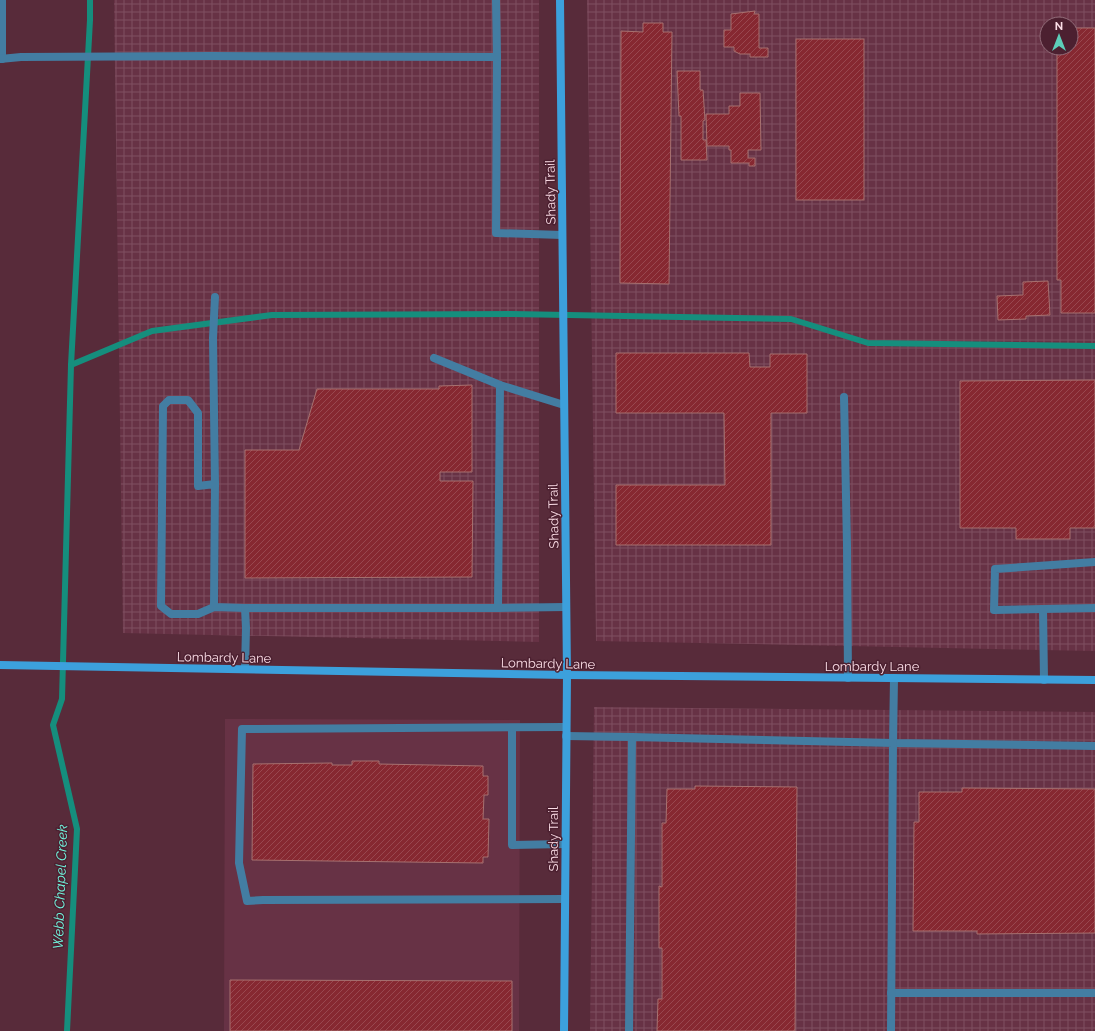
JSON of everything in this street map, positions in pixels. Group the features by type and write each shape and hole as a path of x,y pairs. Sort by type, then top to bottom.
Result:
{"main road":[{"name":"Shady Trail","path":"560,0 567,675 564,1031"},
{"name":"Lombardy Lane","path":"3,665 567,675 1095,680"}],"lane":[{"path":"2,0 1,59 21,57 131,56 496,57"},
{"path":"496,0 496,233 562,235"},
{"path":"214,607 215,484 213,338 215,297"},
{"path":"434,358 500,385 564,405"},
{"path":"498,608 500,385"},
{"path":"844,397 848,678"},
{"path":"215,484 198,486 198,413 188,400 169,400 163,406 161,606 171,614 198,614 214,607 566,607"},
{"path":"1095,562 995,569 994,610 1095,608"},
{"path":"245,608 245,669"},
{"path":"1043,609 1044,680"},
{"path":"891,1031 894,678"},
{"path":"565,899 246,901 239,863 242,728 566,728"},
{"path":"512,728 512,845 565,844"},
{"path":"566,736 1095,746"},
{"path":"629,1031 632,737"},
{"path":"891,993 1095,993"}],"shaded area":[{"path":"114,0 539,0 539,642 123,633"},
{"path":"587,0 1095,0 1095,651 596,641"},
{"path":"594,707 1095,712 1095,1031 590,1031"},
{"path":"225,719 520,720 519,1031 224,1031"}],"building":[{"path":"755,11 754,14 759,14 759,48 768,48 768,57 750,57 750,54 740,54 734,51 734,47 724,47 724,30 731,30 731,14"},
{"path":"643,23 663,23 663,32 672,32 669,284 620,283 621,31 643,32"},
{"path":"1079,28 1095,28 1095,313 1061,313 1061,280 1057,280 1057,56 1079,56"},
{"path":"796,39 864,39 864,200 796,200"},
{"path":"677,71 700,71 700,90 703,90 705,120 703,121 703,140 706,140 707,160 681,160 681,116 679,116"},
{"path":"740,93 760,93 761,150 748,150 748,158 755,158 755,166 749,166 749,163 731,163 731,150 729,150 729,146 707,146 706,114 729,114 729,106 740,106"},
{"path":"1048,281 1050,315 1026,316 1026,319 998,320 997,296 1023,295 1023,282"},
{"path":"616,353 749,353 750,367 770,367 770,354 807,354 807,413 771,413 771,545 616,545 616,485 725,485 724,413 616,413"},
{"path":"1095,380 1095,528 1070,528 1070,539 1016,539 1016,528 960,528 960,381"},
{"path":"472,385 472,472 440,472 440,481 473,481 472,577 245,578 245,450 299,450 317,389 439,389 439,386"},
{"path":"352,761 379,761 379,764 483,766 483,776 488,776 488,795 484,795 483,819 489,819 488,857 483,857 483,863 252,860 253,764 332,763 332,765 352,765"},
{"path":"695,786 797,787 795,1031 657,1031 658,999 662,999 662,948 659,948 659,886 662,887 662,823 666,823 667,789 695,789"},
{"path":"962,788 1095,789 1095,933 977,934 977,931 913,931 914,822 919,822 919,792 962,792"},
{"path":"230,980 512,981 512,1031 230,1031"}],"waterway":[{"name":"Webb Chapel Creek","path":"67,1031 77,829 53,725 62,699 71,365 90,0"},
{"path":"71,365 152,331 272,315 512,314 791,319 868,343 1095,346"}]}
